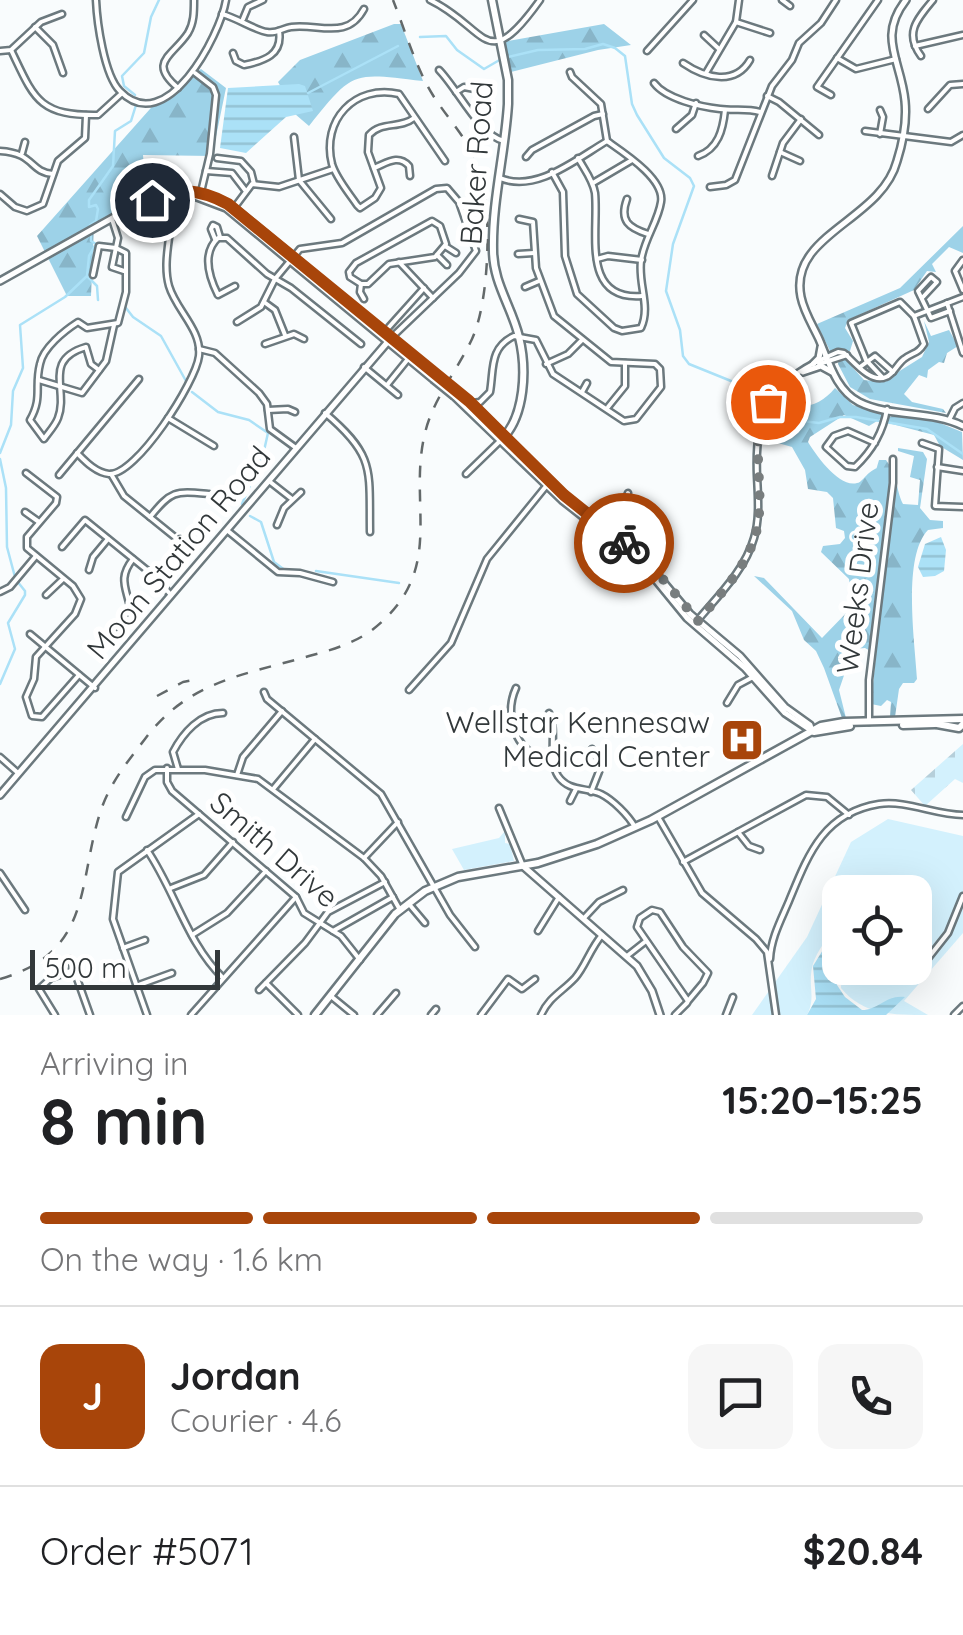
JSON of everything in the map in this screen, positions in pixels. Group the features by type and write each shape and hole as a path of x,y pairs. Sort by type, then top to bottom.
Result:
{"main road":[{"name":"Baker Road","path":"492,0 508,80 494,268 519,336 521,408 503,437"},
{"path":"316,1015 400,910 434,886 590,847 658,816 809,733 832,724 939,722 959,728 963,720 951,710 939,722 874,724 809,733"},
{"path":"534,877 538,863"}],"street":[{"path":"96,0 107,65 122,94 146,102 169,95 194,71 208,51 226,0"},
{"path":"178,88 166,76 163,61 188,32 194,0"},
{"path":"243,20 250,5 264,0"},
{"path":"430,0 480,38 502,41 512,37 540,0"},
{"path":"647,51 693,0"},
{"path":"706,73 736,22 739,0"},
{"path":"782,0 790,6"},
{"path":"710,187 734,180 767,96 800,43 836,0"},
{"path":"831,95 816,88 878,0"},
{"path":"906,0 890,27 905,102 894,172 881,194 821,242 806,260 800,278 801,299 834,374 853,398 963,426"},
{"path":"921,56 911,32 933,0"},
{"path":"222,14 265,32 292,27 321,31 352,24 364,9"},
{"path":"0,51 11,50 35,27 62,14"},
{"path":"736,22 770,34"},
{"path":"35,27 53,45 63,73"},
{"path":"233,53 236,62 244,65 272,56 280,45 279,31"},
{"path":"704,35 718,48"},
{"path":"915,46 963,35"},
{"path":"11,50 32,95 64,114 86,116 105,112 122,94"},
{"path":"837,58 856,68 896,59"},
{"path":"683,63 729,78 736,76 750,60"},
{"path":"439,70 492,137 504,141"},
{"path":"194,71 213,87 216,109 200,195"},
{"path":"552,172 563,192 564,256 577,294 614,328 641,328 647,314 642,296 642,260 662,198 633,159 607,142 601,104 570,72"},
{"path":"186,80 199,77"},
{"path":"654,83 666,94 696,104 760,112"},
{"path":"928,109 950,85 963,84"},
{"path":"456,92 464,87 485,91"},
{"path":"414,118 370,132 366,146 380,178 380,191 359,207 333,169 329,146 332,127 358,97 372,92 397,92 445,161"},
{"path":"767,96 818,135"},
{"path":"676,129 692,115 696,104"},
{"path":"698,156 712,149 725,110"},
{"path":"880,110 884,117 880,134"},
{"path":"526,157 532,150 602,114"},
{"path":"0,194 27,211 46,201 58,160 86,138 86,116"},
{"path":"772,176 780,152 801,119"},
{"path":"866,131 951,142 963,136"},
{"path":"294,137 298,179 331,219"},
{"path":"22,153 26,142"},
{"path":"501,178 527,184 607,142"},
{"path":"0,150 22,153 40,171 53,174"},
{"path":"780,152 800,160"},
{"path":"217,158 236,158 247,167 254,184"},
{"path":"231,173 236,158"},
{"path":"578,158 593,184 593,250 604,281 630,297 642,296"},
{"path":"593,184 633,159"},
{"path":"374,168 402,160 409,166 410,176"},
{"path":"232,210 254,184 276,188 333,169"},
{"path":"206,170 231,173 245,190"},
{"path":"237,322 264,302 289,258 305,247 342,243 443,188 451,191 460,202 476,250 459,273 389,340"},
{"path":"0,281 165,192 200,195 232,210 455,393 564,495 651,566 696,623 740,656 784,707 810,725 809,733"},
{"path":"145,202 172,195 200,195"},
{"path":"77,453 101,472 111,474 125,468 186,391 199,349 168,280 172,195"},
{"path":"627,200 623,214 626,224 648,234"},
{"path":"472,403 480,402 492,388 491,365 499,348 508,338 519,336 529,336 538,342 546,364 556,376 622,420 632,421 661,387 660,369 655,364 611,362 552,313 539,281 533,222 519,218"},
{"path":"112,219 118,231 112,267 124,271"},
{"path":"445,246 437,256 386,266 368,284 350,277 356,263 424,223 438,224 445,246 456,253"},
{"path":"235,286 218,295 210,280 210,247 218,238 230,241 361,344"},
{"path":"38,380 80,394 106,361 114,324 122,315 126,253 116,248 98,248 93,274"},
{"path":"518,254 534,254"},
{"path":"437,256 447,265"},
{"path":"596,259 608,256 642,260"},
{"path":"914,316 963,294 956,271 963,260"},
{"path":"399,262 433,298"},
{"path":"525,287 539,281"},
{"path":"361,284 364,298"},
{"path":"411,287 420,295"},
{"path":"389,327 424,288"},
{"path":"923,298 931,318 950,311"},
{"path":"264,302 275,310 286,336"},
{"path":"788,380 840,352 874,378 883,378 893,372 923,346 914,316 898,302 852,323 866,360 883,378"},
{"path":"948,303 962,348"},
{"path":"99,370 91,364 87,348 64,362 59,386 60,415 44,439 30,420 40,401 42,358 78,322 87,328 114,324"},
{"path":"265,344 297,334 304,339"},
{"path":"389,340 408,359 436,377"},
{"name":"Moon Station Road","path":"0,795 389,340"},
{"path":"546,364 568,354 582,340"},
{"path":"696,623 740,568 754,539 759,509 758,429 768,402 788,380 819,358 821,344"},
{"path":"199,349 215,353 256,389 268,410 272,432 296,448"},
{"path":"860,367 875,356 893,372"},
{"path":"386,386 408,359"},
{"path":"813,364 827,359"},
{"path":"607,408 625,386 625,363"},
{"path":"803,372 821,366 834,374"},
{"path":"364,367 398,395"},
{"path":"59,475 140,379"},
{"path":"582,392 587,383"},
{"path":"455,393 481,411 547,486 642,563 780,709 809,733"},
{"path":"480,402 481,411"},
{"path":"949,420 963,403"},
{"path":"874,443 848,431 834,436 826,447 851,468 866,456 884,429 887,409"},
{"path":"268,410 295,412"},
{"path":"325,413 350,434 366,460 370,532"},
{"path":"168,418 214,446"},
{"path":"466,474 503,437"},
{"path":"922,443 938,447 935,506 963,507"},
{"name":"Weeks Drive","path":"870,722 869,680 893,459"},
{"path":"937,467 963,472"},
{"path":"26,473 58,497 26,542 81,599 75,614 34,660 34,676 26,697 34,718 44,716 79,675"},
{"path":"111,474 124,496 182,540"},
{"path":"269,481 292,499"},
{"path":"408,690 451,643 488,560 547,486"},
{"path":"277,525 292,499 302,492"},
{"path":"150,517 173,493 210,494"},
{"path":"600,524 628,493"},
{"path":"25,512 39,522"},
{"path":"62,547 85,520 172,596"},
{"path":"228,531 278,572 333,582"},
{"path":"90,570 93,557 108,538"},
{"path":"0,592 10,587 36,556"},
{"path":"100,646 130,607 122,583 124,570 132,559"},
{"path":"46,595 63,579"},
{"path":"30,634 95,688"},
{"path":"744,668 744,682"},
{"path":"726,703 753,677"},
{"path":"516,688 512,716 518,741 536,757 554,761"},
{"path":"264,692 282,712 381,794 450,915 475,947"},
{"path":"237,775 243,757 282,712"},
{"path":"178,769 173,752 187,732 204,717 223,713"},
{"path":"549,714 554,726 554,761 559,777 576,789 602,794 625,814 633,828"},
{"path":"494,718 512,716"},
{"path":"274,788 315,739"},
{"path":"592,750 602,764"},
{"path":"0,756 18,773"},
{"path":"602,764 609,764"},
{"path":"591,792 602,764"},
{"path":"126,817 151,772 167,768 258,779 364,858 400,910"},
{"name":"Smith Drive","path":"167,768 172,791 266,870 296,897 304,913 333,931 360,960"},
{"path":"570,801 576,789"},
{"path":"683,862 812,794 832,800 850,815"},
{"path":"776,1015 772,941 810,848 824,832 870,806 892,803 961,816"},
{"path":"500,808 523,866 627,956 645,977 660,1015"},
{"path":"147,1015 112,912 118,872 199,814"},
{"path":"658,816 702,894 760,942 770,959"},
{"path":"364,858 398,822"},
{"path":"738,832 749,846 760,850"},
{"path":"171,888 204,874 232,842"},
{"path":"146,850 171,888 192,936 223,978"},
{"path":"192,936 227,913 266,870"},
{"path":"0,873 24,910"},
{"path":"260,990 334,908 384,882"},
{"path":"584,918 600,902 624,890"},
{"path":"538,932 559,896"},
{"path":"932,953 949,931 963,896"},
{"path":"191,1015 296,897"},
{"path":"333,931 393,897"},
{"path":"408,902 425,923"},
{"path":"676,1015 688,1001 706,980 707,969 686,952 658,910 652,910 638,921 637,927 688,1001"},
{"path":"541,1015 552,997 576,976 587,953 602,935"},
{"path":"123,948 145,940"},
{"path":"627,956 646,941"},
{"path":"760,942 772,941"},
{"path":"70,959 90,1015"},
{"path":"56,1015 40,989 51,978 74,970"},
{"path":"136,986 172,973"},
{"path":"482,1015 500,986 510,980 522,989 535,979"},
{"path":"266,983 298,1015"},
{"path":"377,1015 396,993"},
{"path":"332,997 354,1015"},
{"path":"726,1015 734,997"},
{"path":"954,1015 963,1006"},
{"path":"431,1015 436,1008"}],"green space":[{"path":"401,24 423,81 357,79 336,94 309,126 295,114 301,96 285,94 278,82 300,60"},
{"path":"604,24 631,45 507,73 502,42"},
{"path":"201,69 226,88 212,156 143,155 146,195 94,225 91,296 67,296 37,236 158,100"},
{"path":"963,226 963,253 949,247 932,264 936,272 927,271 914,290 848,320 845,328 853,341 850,351 830,351 817,324 900,288"},
{"path":"924,321 931,336 949,330 958,346 947,353 944,363 928,370 927,378 919,375 904,394 912,402 946,413 870,399 850,387 838,364 839,358 844,358 864,380 882,382 922,357 929,342"},
{"path":"835,388 853,405 881,414 882,418 869,426 844,415 810,437 808,442 822,462 843,481 857,483 876,468 879,460 886,460 903,504 918,505 920,480 910,477 914,456 898,448 923,452 927,459 920,508 930,520 943,521 943,528 928,530 915,560 912,601 917,679 914,683 903,683 899,689 895,717 890,717 891,702 871,704 876,654 865,648 853,649 839,690 846,718 842,718 824,668 816,651 804,640 792,611 754,576 764,578 822,638 852,607 849,579 821,552 823,546 840,544 845,538 844,531 836,528 833,498 827,492 808,489 805,470 792,447 764,439 760,433 772,404 810,405"},
{"path":"894,415 935,421 962,432 963,460 940,446 934,435 888,423"},
{"path":"963,744 963,783 955,779 925,806 911,790"},
{"path":"888,819 963,836 963,933 932,969 932,875 836,875 851,842"},
{"path":"505,831 505,843 510,844 514,861 464,870 452,849 499,838"},
{"path":"822,905 822,947 811,974 807,1015 752,1015 807,937"},
{"path":"918,985 904,1001 928,1015 891,1014 869,1008 841,988"}],"shaded area":[{"path":"305,86 313,111 286,117 246,153 220,148 228,88"},
{"path":"941,537 946,550 944,571 923,577 918,567 925,544"},
{"path":"822,951 822,985 837,985 862,1010 905,997 886,1015 807,1015 816,999 813,966"}],"waterway":[{"path":"135,95 124,86 122,76 144,53 151,17 159,0"},
{"path":"420,37 446,36 457,50 484,69 503,58"},
{"path":"504,58 538,50 585,49 603,44 625,56 637,115 664,158 690,178 694,186 673,244 666,291 680,330 683,356 689,364 736,383 764,406 794,420 819,423 856,417 927,429 963,454"},
{"path":"308,93 398,46"},
{"path":"90,225 96,221 98,209 96,205 89,207 89,200 113,166 115,131 131,121 136,105"},
{"path":"0,453 11,425 13,391 23,368 20,325 65,297 87,276 89,256 96,244 91,236"},
{"path":"88,277 97,286 98,300"},
{"path":"126,308 161,336 186,381"},
{"path":"192,392 218,412 249,420 268,433 242,504"},
{"path":"0,459 6,488 7,547 15,577"},
{"path":"250,516 261,522 274,562 286,571"},
{"path":"316,571 399,583"},
{"path":"0,684 15,649 8,623 25,595 17,581"}],"railway":[{"path":"0,979 30,967 52,951 67,933 77,911 105,800 126,764 162,720 180,704 219,683 357,639 395,608 410,585 420,537 425,433 478,323 487,262 487,218 479,168 467,143 427,85 393,0"},
{"path":"157,696 183,682 199,679"}],"way so far":[{"path":"624,543 656,571 698,621 740,568 754,539 759,509 756,441 768,402"}],"place":[{"name":"Wellstar Kennesaw Medical Center","path":"742,740"}],"route":[{"path":"152,200 145,202 157,194 184,190 228,204 481,411 564,495 624,543"}]}
